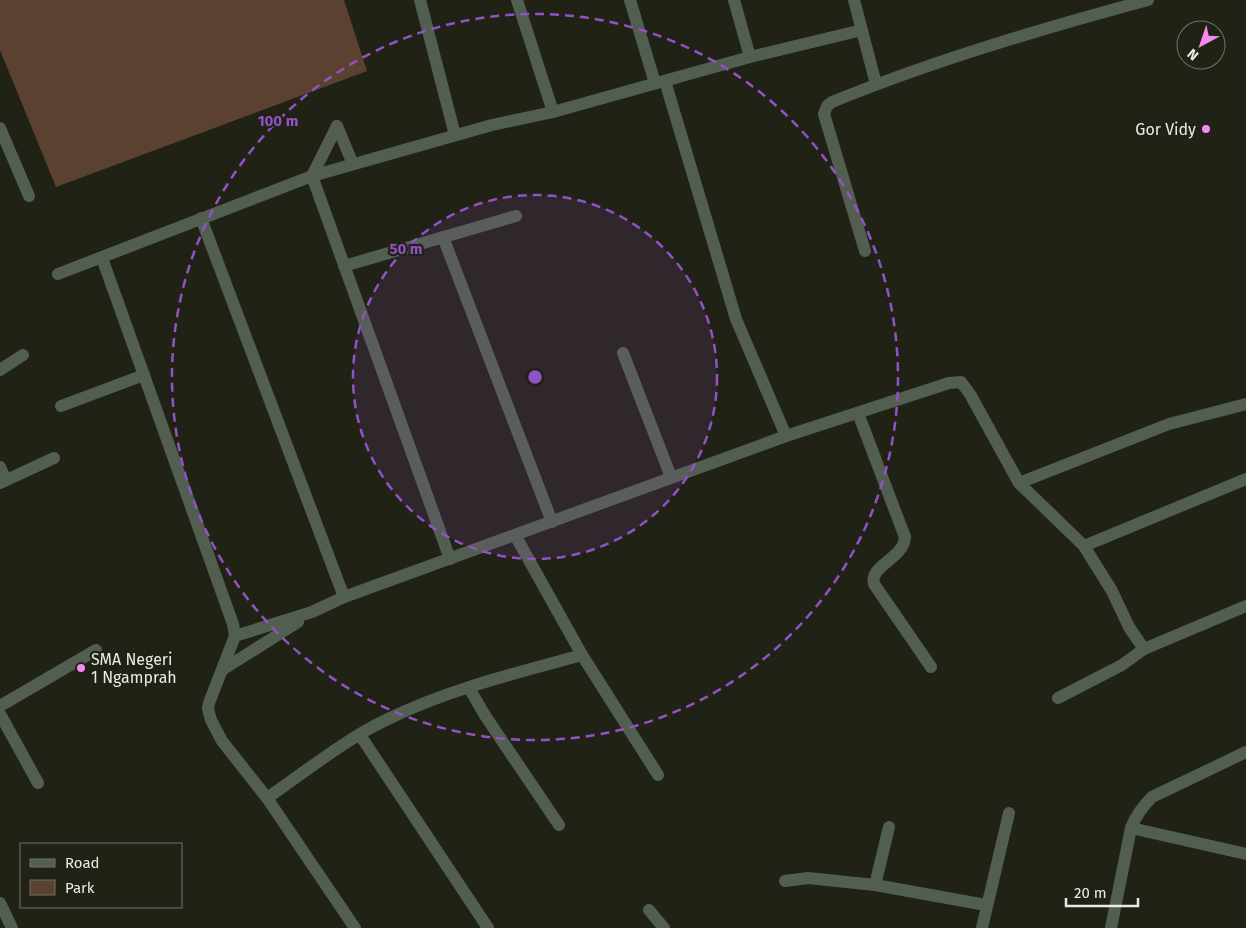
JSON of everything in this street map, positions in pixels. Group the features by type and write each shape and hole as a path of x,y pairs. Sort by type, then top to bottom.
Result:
{"street":[{"path":"420,0 455,135"},
{"path":"517,0 553,112"},
{"path":"630,0 660,82 736,318 786,436"},
{"path":"734,0 750,57"},
{"path":"854,0 876,84"},
{"path":"865,251 824,114 827,106 832,102 876,84 1037,30 1148,0"},
{"path":"58,274 312,176 455,135 553,112 750,57 862,30"},
{"path":"353,164 337,126 312,176 450,559"},
{"path":"0,128 29,196"},
{"path":"344,266 516,216"},
{"path":"201,218 344,597"},
{"path":"443,237 552,522"},
{"path":"102,258 233,624 235,636 209,703 208,710 211,720 222,741 267,798 355,928"},
{"path":"623,353 671,478"},
{"path":"0,370 23,356"},
{"path":"62,406 144,375"},
{"path":"222,670 312,612 344,597 786,436 949,383 961,382 970,394 1018,483 1084,546 1112,591 1129,628 1144,649"},
{"path":"1018,483 1169,424 1246,404"},
{"path":"858,413 906,537 905,544 901,549 876,572 873,578 874,584 931,666"},
{"path":"0,467 3,482 54,458"},
{"path":"1084,546 1246,479"},
{"path":"515,535 582,655 658,775"},
{"path":"1058,698 1122,665 1144,649 1246,606"},
{"path":"235,636 312,612"},
{"path":"0,706 96,650"},
{"path":"267,798 360,735 424,703 512,674 582,655"},
{"path":"469,688 486,717 559,825"},
{"path":"0,714 38,783"},
{"path":"360,735 488,928"},
{"path":"1111,928 1131,828 1136,816 1152,797 1246,752"},
{"path":"982,928 1009,813"},
{"path":"875,885 888,827"},
{"path":"1131,828 1246,854"},
{"path":"785,881 808,878 875,885 986,905"},
{"path":"0,903 12,928"},
{"path":"649,910 664,928"}],"green space":[{"path":"0,0 344,0 367,71 56,187 0,50"}],"place":[{"name":"Gor Vidy","path":"1206,129"},
{"name":"SMA Negeri 1 Ngamprah","path":"81,668"}]}
